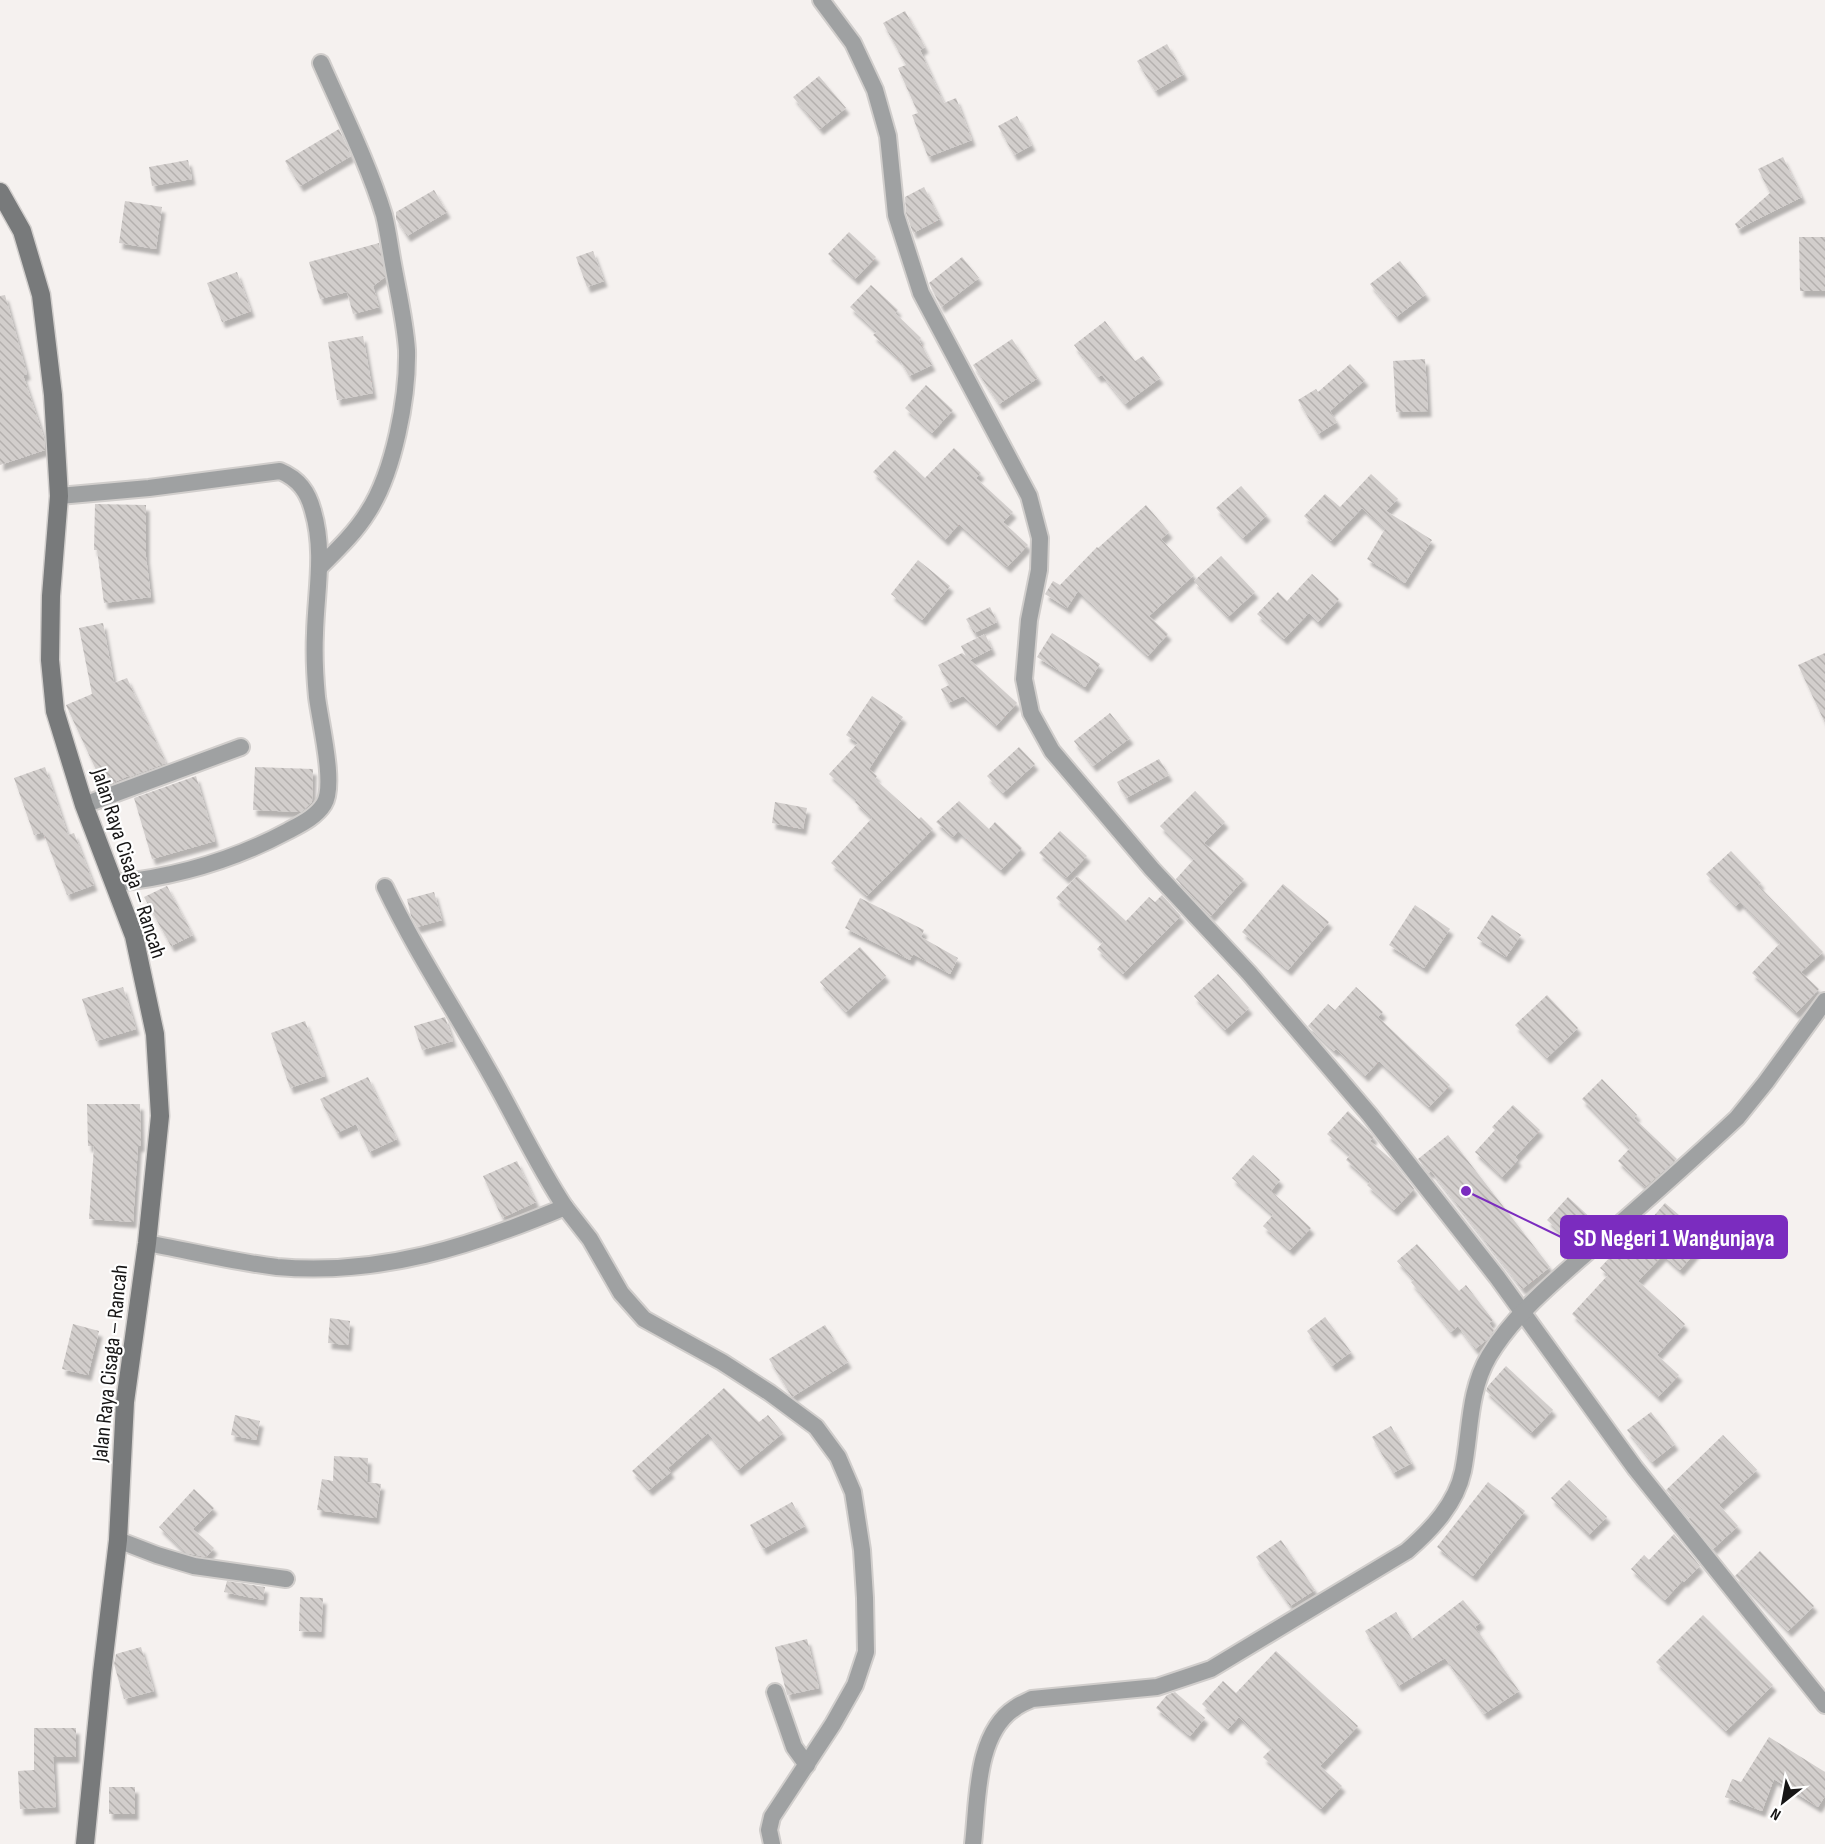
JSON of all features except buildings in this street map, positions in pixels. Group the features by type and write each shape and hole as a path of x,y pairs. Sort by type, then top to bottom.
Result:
{"main road":[{"name":"Jalan Raya Cisaga – Rancah","path":"0,192 22,231 41,295 52,395 59,496 51,596 50,660 55,711 84,806 134,936 155,1034 160,1116 147,1243 125,1401 118,1540 85,1844"}],"street":[{"path":"821,0 853,44 875,90 888,136 896,215 921,293 1029,496 1040,538 1039,570 1029,620 1024,679 1031,713 1052,751 1152,869 1249,973 1369,1114 1522,1311 1635,1468 1825,1705"},
{"path":"320,567 343,545 369,512 386,474 398,435 404,397 406,350 401,303 384,216 365,162 321,63"},
{"path":"59,496 149,488 280,471 292,476 303,486 317,528 320,567 315,667 319,720 329,774 329,792 324,805 310,819 260,846 222,860 165,875 115,883"},
{"path":"84,806 240,747"},
{"path":"385,887 402,922 491,1075 541,1168 565,1207 590,1239 621,1293 644,1319 722,1362 770,1393 816,1427 838,1457 853,1492 862,1550 866,1598 866,1652 855,1685 833,1724 772,1817 769,1830 772,1844"},
{"path":"973,1844 983,1756 989,1738 1013,1708 1032,1699 1157,1687 1211,1669 1407,1551 1432,1529 1451,1502 1463,1472 1470,1411 1477,1379 1490,1355 1522,1311 1737,1118 1825,1001"},
{"path":"147,1243 277,1266 332,1268 380,1265 445,1251 507,1231 565,1207"},
{"path":"118,1540 194,1566 286,1579"},
{"path":"775,1692 794,1747 807,1765"}],"place":[{"name":"SD Negeri 1 Wangunjaya","path":"1466,1191"}]}
